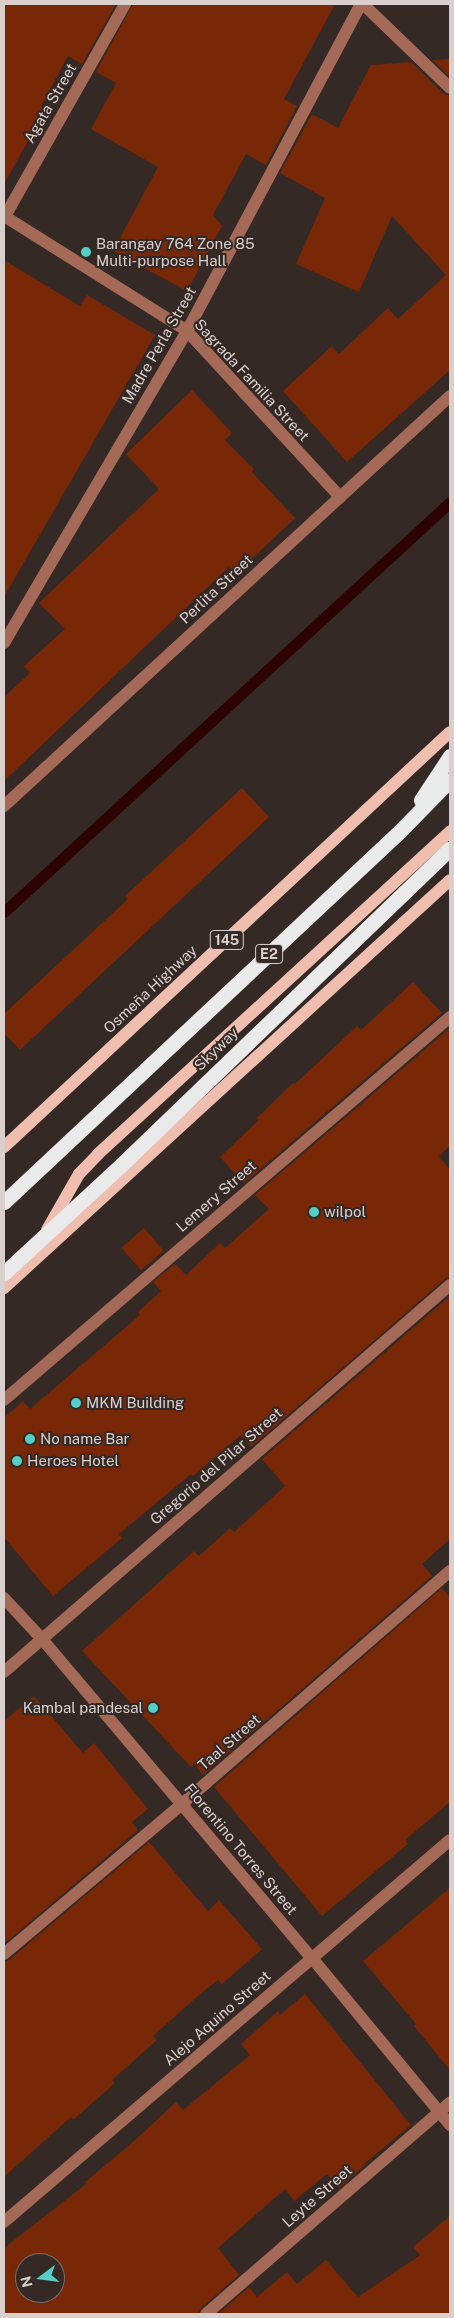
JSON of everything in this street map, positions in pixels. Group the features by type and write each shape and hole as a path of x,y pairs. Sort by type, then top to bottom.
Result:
{"highway":[{"path":"400,831 450,756"},
{"name":"E2","path":"4,1202 400,831 450,780"},
{"name":"Skyway","path":"4,1273 122,1164 450,848"}],"main road":[{"name":"Osmeña Highway","path":"4,1147 450,732"},
{"path":"37,1258 46,1232 66,1194 79,1174 98,1154 450,830"},
{"path":"4,1288 450,880"}],"street":[{"name":"Agata Street","path":"4,217 125,4"},
{"path":"362,4 450,88"},
{"name":"Madre Perla Street","path":"4,643 187,331 362,4"},
{"name":"Sagrada Familia Street","path":"4,217 187,331 340,498"},
{"name":"Perlita Street","path":"4,806 450,396"},
{"name":"Lemery Street","path":"4,1400 450,1017"},
{"name":"Gregorio del Pilar Street","path":"4,1672 450,1285"},
{"name":"Taal Street","path":"4,1954 182,1804 450,1571"},
{"name":"Florentino Torres Street","path":"4,1598 42,1639 182,1804 450,2125"},
{"name":"Alejo Aquino Street","path":"4,2222 450,1840"},
{"name":"Leyte Street","path":"206,2314 450,2103"}],"building":[{"path":"4,4 116,4 82,64 68,56 41,106 46,109 4,184"},
{"path":"133,4 335,4 284,99 297,106 266,165 246,154 213,215 222,226 187,291 113,251 158,167 91,129 116,83 96,72"},
{"path":"450,59 450,77 433,60"},
{"path":"411,62 444,94 450,96 450,370 347,462 283,391 332,346 339,354 388,308 398,319 446,275 392,216 359,292 296,264 325,198 280,173 312,114 338,128 371,65"},
{"path":"4,260 80,306 87,295 155,335 4,597"},
{"path":"192,390 232,433 225,440 254,469 252,472 295,518 236,574 229,567 4,781 4,697 30,673 24,666 65,629 39,603 159,489 126,454"},
{"path":"242,788 269,817 20,1050 4,1033 4,1014 128,899 125,896"},
{"path":"413,982 442,1013 244,1183 220,1157 259,1120 257,1118 293,1083 295,1084 357,1026 361,1030"},
{"path":"450,1028 450,1146 439,1156 450,1170 450,1277 445,1279 251,1447 241,1435 193,1476 191,1474 119,1534 122,1538 53,1596 4,1537 4,1418 23,1401 30,1409 140,1315 138,1312 161,1291 153,1282 175,1264 186,1275 220,1243 225,1248 269,1209 255,1195"},
{"path":"144,1228 164,1251 141,1270 121,1248"},
{"path":"450,1296 450,1539 422,1564 432,1576 203,1775 194,1764 191,1767 82,1651 194,1551 199,1556 230,1528 234,1532 285,1486 262,1459"},
{"path":"442,1588 450,1598 450,1802 405,1840 408,1844 322,1916 214,1787"},
{"path":"34,1696 83,1753 94,1743 148,1809 132,1822 138,1830 4,1944 4,1721"},
{"path":"149,1842 208,1911 219,1900 262,1949 222,1984 218,1980 199,1995 153,2036 157,2040 112,2080 115,2083 73,2120 71,2117 4,2177 4,1962 9,1960"},
{"path":"450,1888 450,2070 414,2026 416,2024 363,1961"},
{"path":"305,1994 411,2125 364,2164 339,2188 327,2174 294,2201 285,2189 218,2248 239,2275 201,2308 198,2314 4,2314 4,2248 86,2184 85,2182 133,2142 176,2102 183,2110 250,2055 241,2044 278,2011 280,2015"},
{"path":"450,2216 450,2314 218,2314 249,2287 257,2297 287,2272 297,2284 326,2260 358,2297 420,2255 413,2247"}],"waterway":[{"path":"4,912 450,502"}],"place":[{"name":"Barangay 764 Zone 85 Multi-purpose Hall","path":"86,252"},
{"name":"wilpol","path":"314,1212"},
{"name":"MKM Building","path":"76,1403"},
{"name":"No name Bar","path":"30,1439"},
{"name":"Heroes Hotel","path":"17,1461"},
{"name":"Kambal pandesal","path":"153,1708"}]}
